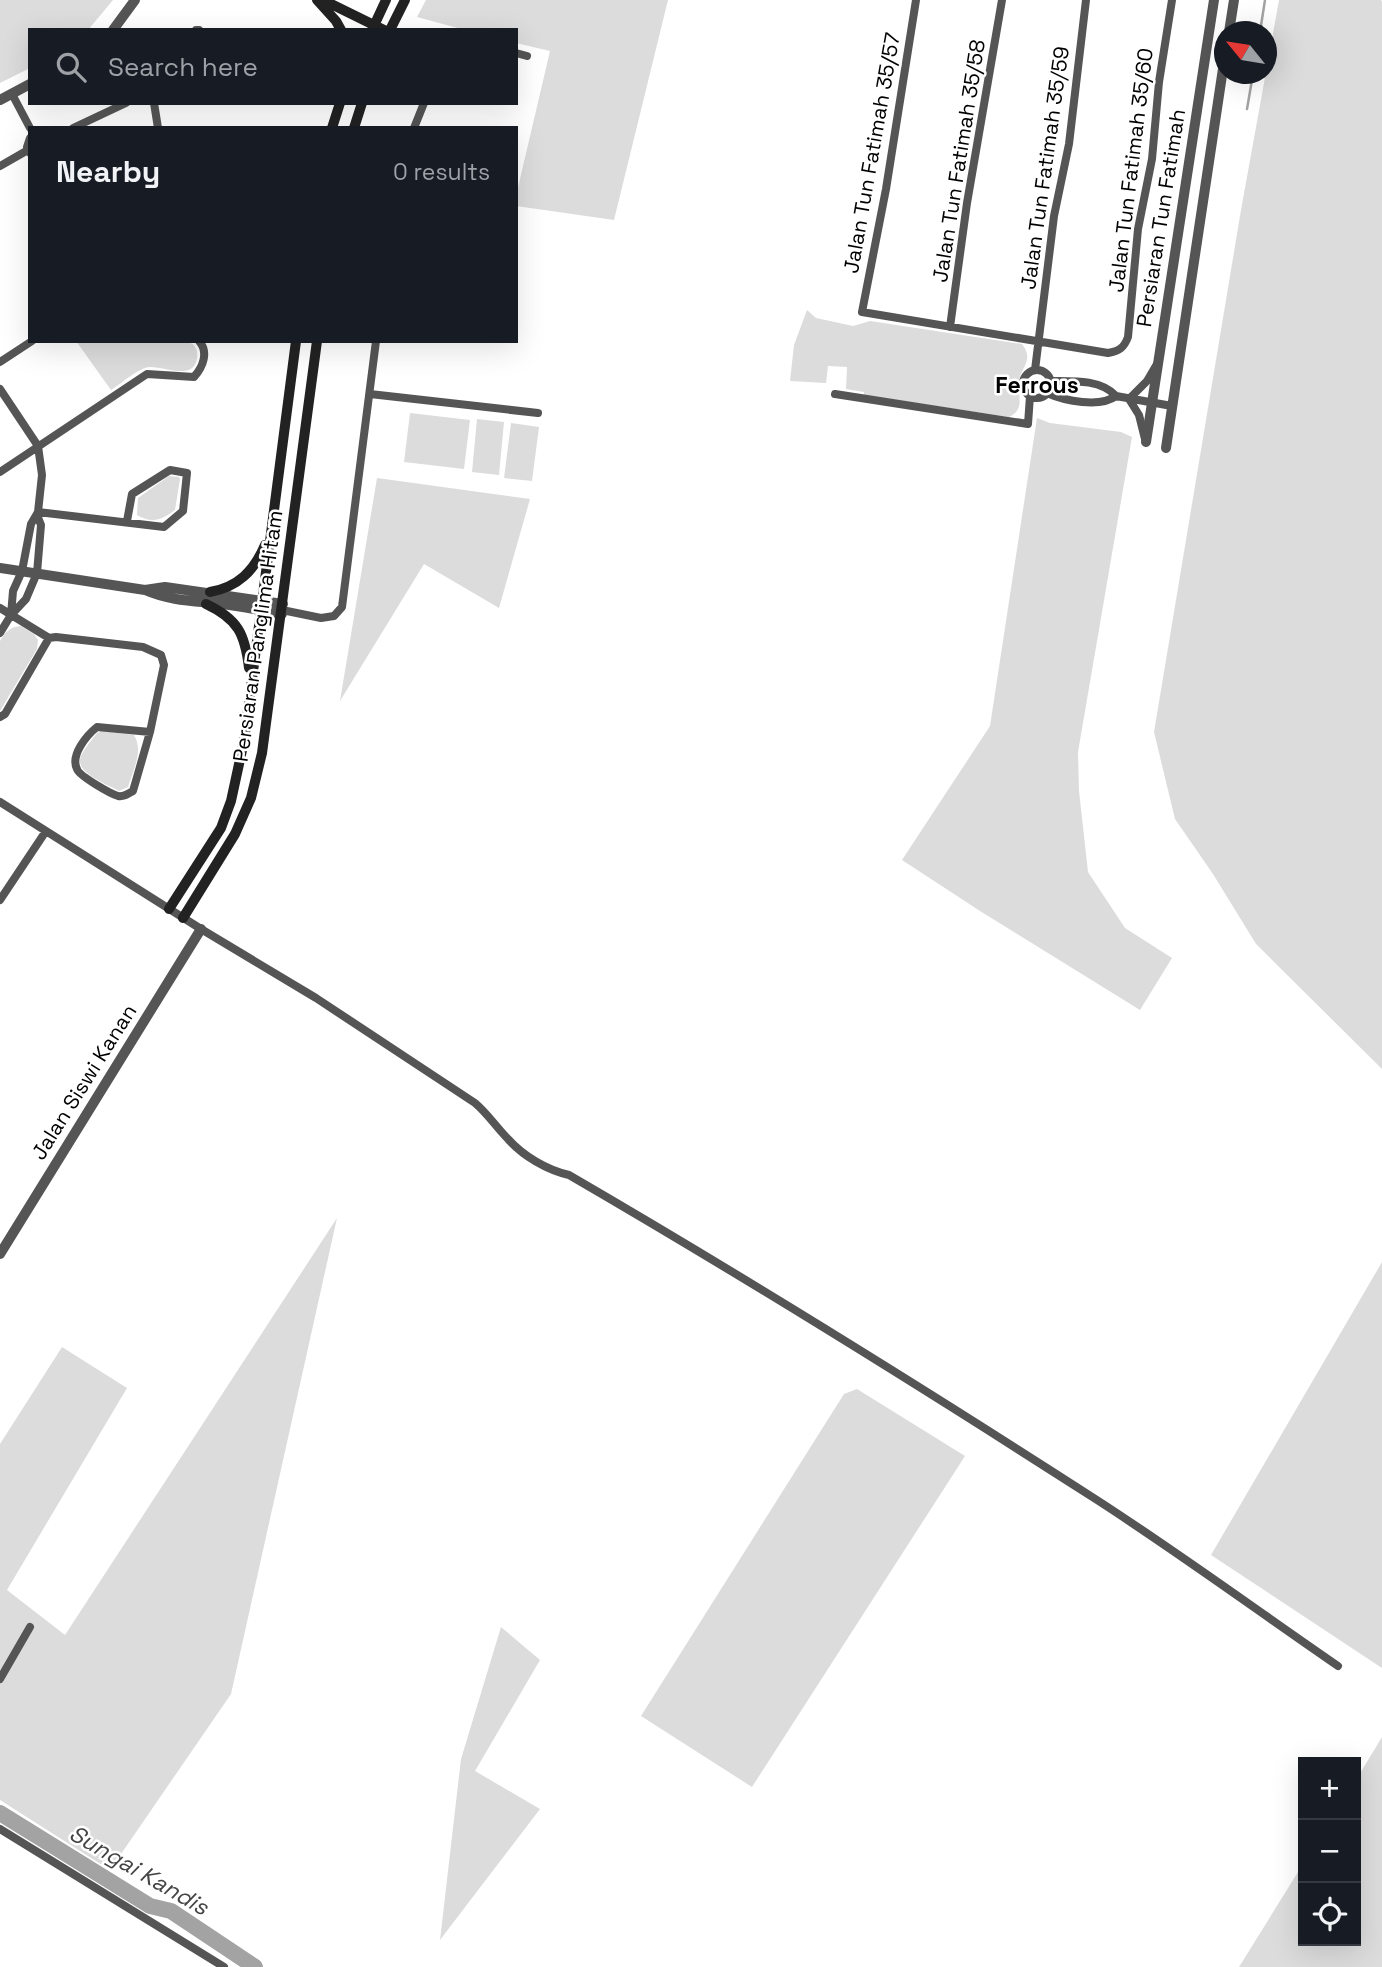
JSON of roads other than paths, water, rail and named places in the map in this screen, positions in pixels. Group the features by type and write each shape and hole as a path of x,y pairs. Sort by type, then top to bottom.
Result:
{"main road":[{"path":"317,0 340,28"},
{"path":"323,0 377,28 388,0 404,3 391,28"},
{"path":"333,126 339,105"},
{"path":"355,126 361,105"},
{"name":"Persiaran Panglima Hitam","path":"170,909 220,828 231,801 244,741 296,343"},
{"name":"Persiaran Panglima Hitam","path":"183,918 235,834 251,798 262,753 317,343"},
{"path":"210,593 237,583 257,564 271,530"},
{"path":"206,604 229,617 239,628 247,646 251,685"}],"street":[{"path":"114,28 135,0"},
{"name":"Jalan Tun Fatimah 35/57","path":"916,0 886,188 862,312 950,327"},
{"name":"Jalan Tun Fatimah 35/58","path":"950,327 967,203 995,54 1002,0"},
{"name":"Jalan Tun Fatimah 35/59","path":"1035,370 1054,216 1069,144 1086,0"},
{"name":"Jalan Tun Fatimah 35/60","path":"1037,341 1108,353 1118,352 1125,345 1138,229 1152,159 1159,82 1172,0"},
{"name":"Persiaran Tun Fatimah","path":"1146,442 1214,0"},
{"path":"1231,21 1234,0"},
{"path":"518,54 527,56"},
{"name":"Persiaran Tun Fatimah","path":"1166,448 1221,84"},
{"path":"0,100 28,86"},
{"path":"12,94 29,126"},
{"path":"77,126 122,105"},
{"path":"154,105 158,126"},
{"path":"415,126 423,105"},
{"path":"0,166 28,152"},
{"path":"950,327 1037,341"},
{"path":"0,362 29,343"},
{"path":"0,472 147,374 194,377 204,358 200,343"},
{"path":"145,590 165,587 210,593 321,618 334,616 342,607 376,343"},
{"path":"1129,399 1147,381 1158,363"},
{"path":"1047,393 1050,381 1044,372 1035,370 1027,374 1023,381 1024,390 1030,396 1038,398 1047,393 1080,401 1108,402 1116,396"},
{"path":"1050,381 1087,383 1110,388 1116,396 1172,406"},
{"path":"0,389 38,446 42,475 37,573 26,599 11,615 0,633"},
{"path":"370,394 538,413"},
{"path":"835,394 1028,424 1030,396"},
{"path":"1129,399 1139,415 1146,442"},
{"path":"38,513 164,527 183,510 187,473 170,470 132,494 127,521"},
{"path":"11,615 13,592 22,571 31,524 38,513"},
{"path":"0,568 145,590 163,598 206,604 261,606"},
{"path":"0,608 49,638 143,647 161,655 164,665 150,732 133,791 124,796 115,795 77,770 78,752 89,734 97,727 150,732"},
{"path":"0,717 5,714 49,638"},
{"path":"0,802 183,918 316,998 475,1102 489,1114 508,1140 525,1153 554,1171 569,1175 671,1234 856,1347 1097,1500 1338,1666"},
{"path":"0,900 46,831"},
{"name":"Jalan Siswi Kanan","path":"0,1254 201,929"},
{"path":"0,1679 30,1627"},
{"path":"0,1829 224,1967"}],"waterway":[{"path":"1262,21 1265,0"},
{"path":"1247,109 1251,84"},
{"name":"Sungai Kandis","path":"0,1813 150,1906 171,1911 255,1967"}],"district":[{"name":"Ferrous","path":"1037,385"}]}
